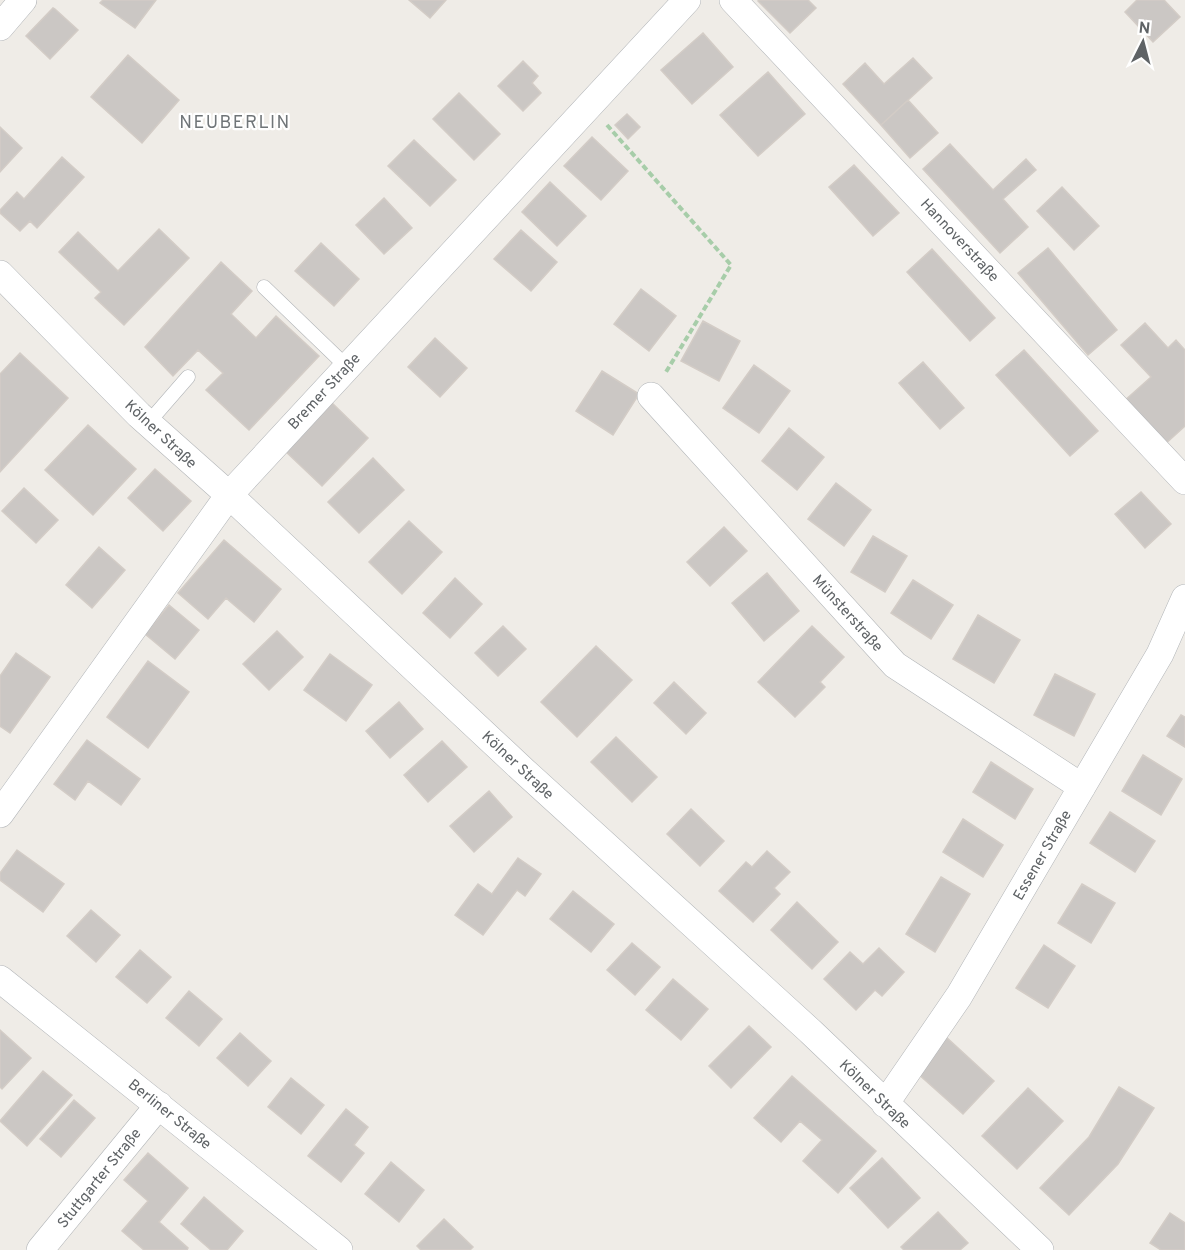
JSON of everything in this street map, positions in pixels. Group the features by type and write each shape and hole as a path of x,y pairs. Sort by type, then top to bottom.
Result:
{"street":[{"path":"0,27 23,0"},
{"name":"Bremer Straße","path":"0,814 228,495 687,0"},
{"name":"Hannoverstraße","path":"733,0 1185,481"},
{"name":"Kölner Straße","path":"0,274 148,423 524,771 810,1031 1040,1250"},
{"name":"Münsterstraße","path":"651,396 895,664 1082,788"},
{"name":"Essener Straße","path":"885,1104 959,996 1160,654 1185,598"},
{"name":"Berliner Straße","path":"0,979 339,1250"},
{"name":"Stuttgarter Straße","path":"40,1250 159,1105"}],"lane":[{"path":"264,287 347,367"},
{"path":"148,423 188,377"}],"path":[{"path":"590,105 731,265 651,396"}],"building":[{"path":"103,0 156,0 135,28 100,3"},
{"path":"409,0 446,0 430,18"},
{"path":"808,0 816,8 790,33 758,1"},
{"path":"1137,0 1164,0 1180,17 1153,42 1125,12"},
{"path":"53,8 78,30 50,59 26,36"},
{"path":"703,33 733,67 692,104 661,70"},
{"path":"128,55 179,100 142,143 91,97"},
{"path":"913,58 932,78 881,125 843,84 865,63 884,84"},
{"path":"523,61 538,76 532,83 541,93 523,111 498,86"},
{"path":"768,72 805,114 758,156 720,115"},
{"path":"459,93 500,134 474,160 433,119"},
{"path":"908,100 938,133 910,158 881,125"},
{"path":"627,114 640,127 628,139 615,125"},
{"path":"0,127 22,148 0,172"},
{"path":"592,137 628,171 601,200 564,166"},
{"path":"414,140 456,180 430,206 388,166"},
{"path":"950,144 993,190 1026,159 1036,170 1003,199 1028,227 1000,253 923,169"},
{"path":"62,157 84,177 37,228 30,221 20,231 0,213 0,210 17,192 24,199"},
{"path":"854,165 899,213 873,236 829,187"},
{"path":"550,182 586,216 557,246 522,212"},
{"path":"1062,187 1099,226 1074,250 1037,211"},
{"path":"384,198 412,228 384,254 356,225"},
{"path":"159,229 189,258 124,325 95,298 101,292 59,252 78,232 118,271"},
{"path":"521,230 557,262 531,291 494,259"},
{"path":"321,243 359,279 334,306 295,271"},
{"path":"1048,248 1117,330 1088,355 1018,273"},
{"path":"932,249 995,318 970,341 907,272"},
{"path":"221,262 252,291 231,314 256,338 276,316 319,356 249,430 206,390 223,373 198,350 173,376 145,347"},
{"path":"641,289 676,316 649,351 614,324"},
{"path":"703,321 740,341 719,381 681,361"},
{"path":"1145,323 1168,348 1176,340 1185,350 1185,426 1163,446 1123,402 1151,377 1121,345"},
{"path":"435,338 467,368 440,397 408,367"},
{"path":"1024,350 1098,431 1070,456 996,375"},
{"path":"20,353 68,398 0,472 0,374"},
{"path":"923,362 964,408 940,429 899,383"},
{"path":"754,365 790,391 759,433 723,408"},
{"path":"602,371 639,394 613,435 576,411"},
{"path":"329,400 368,438 322,486 283,449"},
{"path":"88,425 136,469 93,515 45,470"},
{"path":"789,428 824,457 797,490 762,461"},
{"path":"373,458 404,490 359,533 328,502"},
{"path":"155,469 191,501 163,531 128,498"},
{"path":"836,483 871,510 844,546 808,519"},
{"path":"24,488 58,520 36,543 2,511"},
{"path":"1141,492 1171,524 1145,548 1115,514"},
{"path":"409,521 442,552 402,594 369,562"},
{"path":"724,527 747,551 710,586 687,562"},
{"path":"873,536 907,556 885,592 851,572"},
{"path":"224,540 281,589 254,622 226,598 208,619 178,593"},
{"path":"99,547 125,570 92,608 66,585"},
{"path":"767,573 799,611 764,641 732,603"},
{"path":"455,578 482,604 450,638 423,613"},
{"path":"913,580 953,605 931,639 891,613"},
{"path":"169,605 199,630 175,659 145,634"},
{"path":"978,615 1020,640 994,683 953,659"},
{"path":"503,626 526,649 498,676 475,653"},
{"path":"812,626 844,657 820,682 825,687 795,717 758,682"},
{"path":"277,631 303,657 269,690 243,664"},
{"path":"596,646 632,680 577,737 541,702"},
{"path":"16,653 50,677 10,733 0,726 0,676"},
{"path":"330,654 372,685 346,721 304,690"},
{"path":"148,661 189,692 148,748 107,717"},
{"path":"1055,674 1095,694 1074,736 1034,715"},
{"path":"674,682 706,713 686,734 654,703"},
{"path":"399,702 423,729 390,758 366,731"},
{"path":"1181,715 1185,717 1185,747 1167,736"},
{"path":"616,737 657,777 632,802 591,762"},
{"path":"87,740 140,779 121,805 88,781 75,800 54,784"},
{"path":"442,741 467,767 428,802 404,775"},
{"path":"1143,755 1182,779 1161,815 1122,791"},
{"path":"991,762 1033,789 1015,819 973,792"},
{"path":"489,791 512,817 474,852 450,826"},
{"path":"691,809 724,841 700,866 667,834"},
{"path":"1110,812 1155,841 1135,872 1090,843"},
{"path":"963,819 1003,845 983,877 943,852"},
{"path":"17,850 64,884 43,912 0,880 0,873"},
{"path":"767,851 790,872 774,888 780,894 753,922 719,891 746,862 752,867"},
{"path":"518,858 541,874 525,896 517,890 483,935 455,915 478,884 492,894"},
{"path":"941,877 970,894 935,952 906,934"},
{"path":"1082,884 1115,903 1091,943 1058,923"},
{"path":"573,891 614,924 591,952 550,919"},
{"path":"797,902 838,942 812,969 771,930"},
{"path":"91,910 120,935 96,962 67,936"},
{"path":"632,943 660,967 635,995 607,970"},
{"path":"1044,945 1075,966 1048,1008 1016,988"},
{"path":"879,948 904,972 882,996 875,990 856,1010 824,979 850,952 863,964"},
{"path":"140,950 171,977 147,1003 116,977"},
{"path":"673,979 708,1009 681,1040 646,1010"},
{"path":"189,991 222,1019 199,1046 166,1018"},
{"path":"749,1026 771,1047 731,1088 709,1066"},
{"path":"0,1030 31,1058 2,1089 0,1087"},
{"path":"240,1033 271,1061 248,1086 217,1058"},
{"path":"945,1036 994,1081 963,1114 917,1073"},
{"path":"43,1071 72,1095 27,1146 0,1121"},
{"path":"792,1076 876,1151 838,1193 803,1161 822,1140 800,1121 781,1142 754,1118"},
{"path":"291,1078 324,1105 301,1134 268,1107"},
{"path":"1119,1087 1154,1108 1118,1164 1069,1215 1040,1188 1089,1137"},
{"path":"1028,1088 1063,1121 1017,1169 982,1136"},
{"path":"74,1100 95,1118 61,1157 40,1139"},
{"path":"346,1109 368,1127 354,1145 364,1153 341,1182 308,1156"},
{"path":"148,1153 188,1188 159,1222 188,1248 187,1250 144,1250 122,1231 148,1201 124,1180"},
{"path":"882,1158 920,1198 888,1228 850,1188"},
{"path":"391,1162 424,1190 399,1222 365,1194"},
{"path":"204,1197 243,1231 227,1250 211,1250 181,1224"},
{"path":"938,1212 968,1243 960,1250 904,1250 901,1247"},
{"path":"1170,1213 1185,1223 1185,1250 1161,1250 1150,1243"},
{"path":"444,1219 473,1247 470,1250 421,1250 417,1246"}],"district":[{"name":"NEUBERLIN","path":"235,122"}]}
